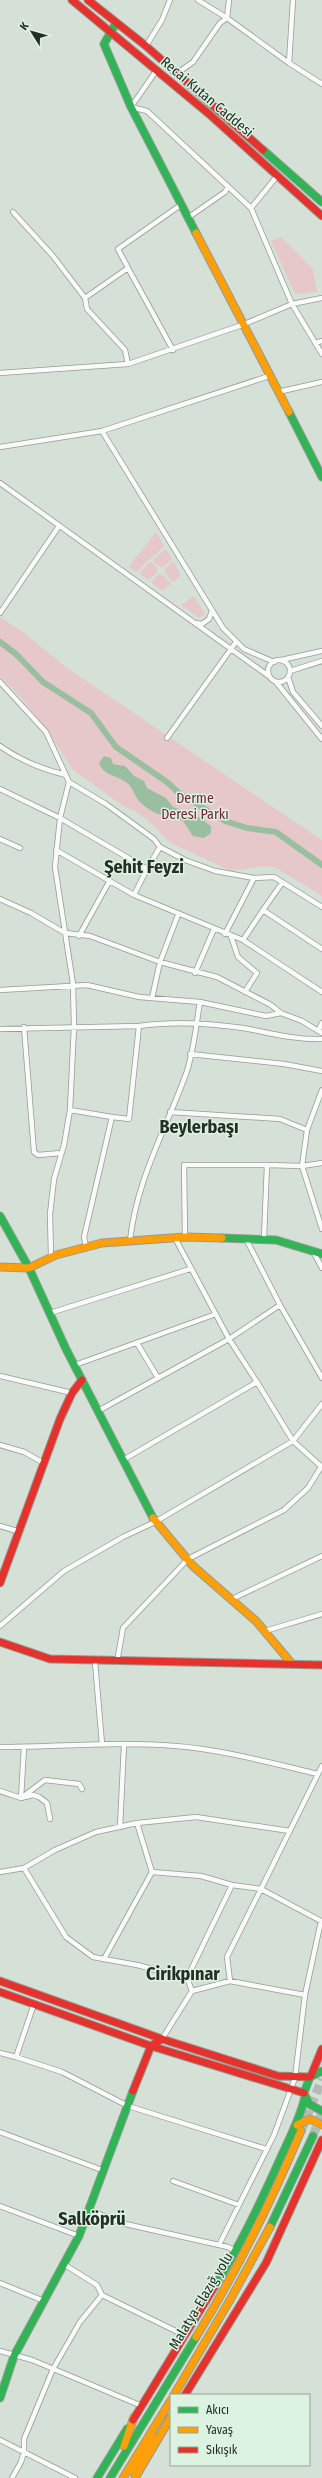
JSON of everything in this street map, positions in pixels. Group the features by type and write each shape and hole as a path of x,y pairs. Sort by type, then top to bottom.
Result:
{"main road":[{"name":"Recai Kutan Caddesi","path":"88,0 146,46 322,202"},
{"name":"Recai Kutan Caddesi","path":"75,1 109,32 209,114 322,216"},
{"path":"116,23 109,32 104,44 131,107 189,217 242,325 321,472"},
{"path":"0,1216 29,1268 82,1380 155,1522 188,1559 230,1600 256,1621 292,1664"},
{"path":"0,1268 29,1268 51,1257 102,1243 184,1237 246,1239 264,1238 281,1241 314,1253 322,1254"},
{"path":"0,1583 42,1462 72,1393 82,1380"},
{"path":"0,1642 50,1659 96,1662 322,1665"},
{"path":"0,1982 162,2039 278,2076 294,2078 310,2076 322,2072"},
{"path":"0,1992 151,2046 291,2087 304,2095 311,2107 322,2111"},
{"path":"0,2398 14,2356 65,2265 79,2236 90,2210 102,2170 151,2046 162,2039"},
{"path":"298,2129 304,2095 310,2076 322,2049"},
{"path":"97,2478 186,2336 235,2251 298,2129 301,2120 316,2120 322,2125"},
{"name":"Malatya-Elazığ yolu","path":"110,2478 226,2288 272,2199 298,2129"},
{"path":"175,2394 254,2260 285,2200 312,2136"},
{"path":"185,2394 266,2263 322,2140"},
{"path":"123,2478 170,2402"},
{"path":"116,2468 134,2417"},
{"path":"135,2478 170,2419"},
{"path":"131,2478 151,2442 152,2431"}],"street":[{"path":"146,46 162,20 170,0"},
{"path":"198,0 227,18 289,63 322,84"},
{"path":"176,74 193,62 220,23 227,18 229,0"},
{"path":"289,63 293,0"},
{"path":"156,71 131,107 147,111 251,208 292,304 322,354"},
{"path":"251,208 278,175"},
{"path":"189,217 225,192 228,187"},
{"path":"173,350 118,249 182,204"},
{"path":"13,212 53,256 85,298 87,308 125,350 128,364"},
{"path":"85,298 128,268"},
{"path":"0,373 128,364 173,350 242,325 292,304 322,298"},
{"path":"315,343 322,341"},
{"path":"0,448 102,431 269,376"},
{"path":"278,392 322,382"},
{"path":"102,431 162,525 212,611 236,642 252,654 274,662 322,651"},
{"path":"0,483 270,677 276,682 322,739"},
{"path":"0,613 60,526"},
{"path":"193,622 202,624 209,619 212,611"},
{"path":"167,738 219,663 232,650 236,642"},
{"path":"276,682 283,682 288,677 290,671 288,665 280,661"},
{"path":"290,671 322,661"},
{"path":"270,677 268,670 274,662"},
{"path":"288,677 293,692 322,726"},
{"path":"0,682 46,732 69,782 106,804 154,839 160,847 185,860 209,869 254,878 274,877 322,907"},
{"path":"0,746 16,758 38,768 66,775"},
{"path":"51,1257 50,1214 54,1179 62,1153 70,1110 74,1026 74,984 56,867 56,850 60,818 69,782"},
{"path":"0,789 60,818 146,870"},
{"path":"0,839 20,848"},
{"path":"134,895 146,870 160,847"},
{"path":"56,850 109,882 134,895 178,915 243,940 322,992"},
{"path":"225,934 254,878"},
{"path":"79,936 109,882"},
{"path":"243,940 282,883"},
{"path":"0,899 31,913 66,934 90,936 160,962 195,973 217,977 271,1005 281,1013 302,1021 320,1032 322,1023"},
{"path":"263,910 322,949"},
{"path":"152,998 160,962 178,915"},
{"path":"195,973 214,929"},
{"path":"232,936 238,957 257,973 246,992"},
{"path":"0,990 74,984 87,985 152,998 200,1002 266,1016 281,1013"},
{"path":"130,1241 143,1178 187,1072 200,1002"},
{"path":"0,1029 24,1027 139,1026 162,1023 196,1022 295,1038 322,1039"},
{"path":"70,1110 129,1119 139,1026"},
{"path":"24,1027 34,1152 38,1155 62,1153"},
{"path":"190,1054 284,1064 322,1071"},
{"path":"322,1090 307,1130 302,1166 322,1229"},
{"path":"170,1112 280,1119 307,1130"},
{"path":"86,1247 84,1237 112,1116"},
{"path":"184,1237 184,1165 302,1166 322,1163"},
{"path":"264,1238 267,1165"},
{"path":"117,1662 124,1628 188,1559 284,1510 308,1488 322,1467 293,1441 229,1339 190,1270 175,1238"},
{"path":"246,1239 280,1305 322,1378"},
{"path":"314,1253 322,1268"},
{"path":"50,1313 190,1270"},
{"path":"98,1411 229,1339 280,1305"},
{"path":"75,1365 216,1314"},
{"path":"137,1343 158,1378"},
{"path":"0,1376 72,1393"},
{"path":"123,1460 257,1382"},
{"path":"0,1626 64,1571 123,1537 155,1522 293,1441 322,1404"},
{"path":"0,1445 24,1452 42,1462"},
{"path":"0,1526 17,1531"},
{"path":"230,1600 322,1556"},
{"path":"265,1631 322,1614"},
{"path":"96,1662 102,1744"},
{"path":"0,1747 102,1744 176,1746 227,1753 318,1774"},
{"path":"120,1827 124,1745"},
{"path":"21,1798 24,1747"},
{"path":"230,1981 227,1957 322,1766"},
{"path":"21,1798 45,1780 79,1784 82,1789"},
{"path":"0,1791 21,1798 33,1795 40,1797 47,1803 50,1819"},
{"path":"0,1872 24,1868 55,1850 96,1832 137,1823 196,1817 290,1831"},
{"path":"104,1959 152,1872 137,1823"},
{"path":"24,1868 66,1937 93,1957 137,1965 187,1978"},
{"path":"152,1872 201,1876 260,1889 321,1921 305,1995 294,2078 274,2135 220,2245"},
{"path":"192,1991 187,1978 232,1884"},
{"path":"162,2039 192,1991 230,1981 305,1995"},
{"path":"16,2057 34,2004"},
{"path":"0,2053 62,2072 128,2106 266,2149"},
{"path":"0,2132 102,2170"},
{"path":"173,2181 239,2205"},
{"path":"0,2206 79,2236"},
{"path":"90,2210 121,2223 220,2245 235,2251"},
{"path":"65,2265 97,2285 102,2295 186,2336"},
{"path":"0,2283 44,2301"},
{"path":"12,2478 24,2452 24,2439 53,2368 80,2322 102,2295"},
{"path":"0,2351 53,2368 142,2406"},
{"path":"0,2440 76,2478"}],"green space":[{"path":"281,237 313,269 317,292 295,294 271,241"},
{"path":"156,532 164,546 136,572 129,566"},
{"path":"166,549 172,559 163,567 158,566 153,560"},
{"path":"151,561 157,568 157,573 148,580 139,573"},
{"path":"173,561 181,575 173,582 165,573 165,569"},
{"path":"158,575 163,575 171,584 162,591 151,582"},
{"path":"194,596 205,614 199,618 181,605"},
{"name":"Derme Deresi Parkı","path":"0,617 23,632 67,668 322,840 322,896 276,868 264,866 231,871 169,842 151,823 135,811 123,806 73,770 46,729 19,695 0,677"}],"shaded area":[{"path":"104,756 111,758 113,764 125,766 134,776 144,781 147,788 166,798 173,807 194,814 211,826 211,833 204,838 193,836 183,821 160,815 150,810 139,801 131,787 126,782 107,773 101,767 99,763"}],"waterway":[{"path":"0,642 16,654 43,682 91,713 116,747 167,782 180,794 225,821 247,828 276,832 322,865"}],"tunnel":[{"path":"301,2131 322,2079"},
{"path":"313,2136 322,2112"}],"traffic: fast":[{"path":"116,23 104,44 131,107 196,233"},
{"path":"263,150 322,202"},
{"path":"289,412 322,477"},
{"path":"0,1216 29,1268 66,1349 153,1518"},
{"path":"222,1238 276,1240 322,1254"},
{"path":"322,2071 310,2077 304,2093 309,2104 322,2111"},
{"path":"0,2398 14,2356 79,2236 133,2091"},
{"path":"215,2286 242,2240 258,2208 294,2129 305,2097"},
{"path":"270,2227 313,2136"},
{"path":"110,2478 196,2337"},
{"path":"97,2478 127,2429"}],"traffic: slow":[{"path":"196,233 289,412"},
{"path":"0,1267 29,1268 56,1255 102,1243 185,1237 222,1238"},
{"path":"153,1518 193,1566 256,1621 292,1664"},
{"path":"297,2125 310,2119 322,2125"},
{"path":"196,2337 253,2236 301,2131"},
{"path":"175,2394 230,2300 270,2227"},
{"path":"123,2478 170,2402"},
{"path":"124,2446 134,2417"},
{"path":"135,2478 170,2419"},
{"path":"133,2472 151,2442 152,2432"}],"traffic: jam":[{"path":"72,0 209,114 322,216"},
{"path":"88,0 146,46 263,150"},
{"path":"0,1583 60,1419 72,1393 82,1380"},
{"path":"0,1642 50,1659 322,1665"},
{"path":"0,1981 162,2039 278,2076 310,2077"},
{"path":"0,1992 151,2046 304,2093"},
{"path":"133,2091 151,2046 162,2039"},
{"path":"311,2076 322,2049"},
{"path":"186,2394 266,2263 322,2140"},
{"path":"133,2420 215,2286"}],"district":[{"name":"Şehit Feyzi","path":"144,867"},
{"name":"Beylerbaşı","path":"199,1127"},
{"name":"Cirikpınar","path":"183,1974"},
{"name":"Salköprü","path":"92,2219"}]}
